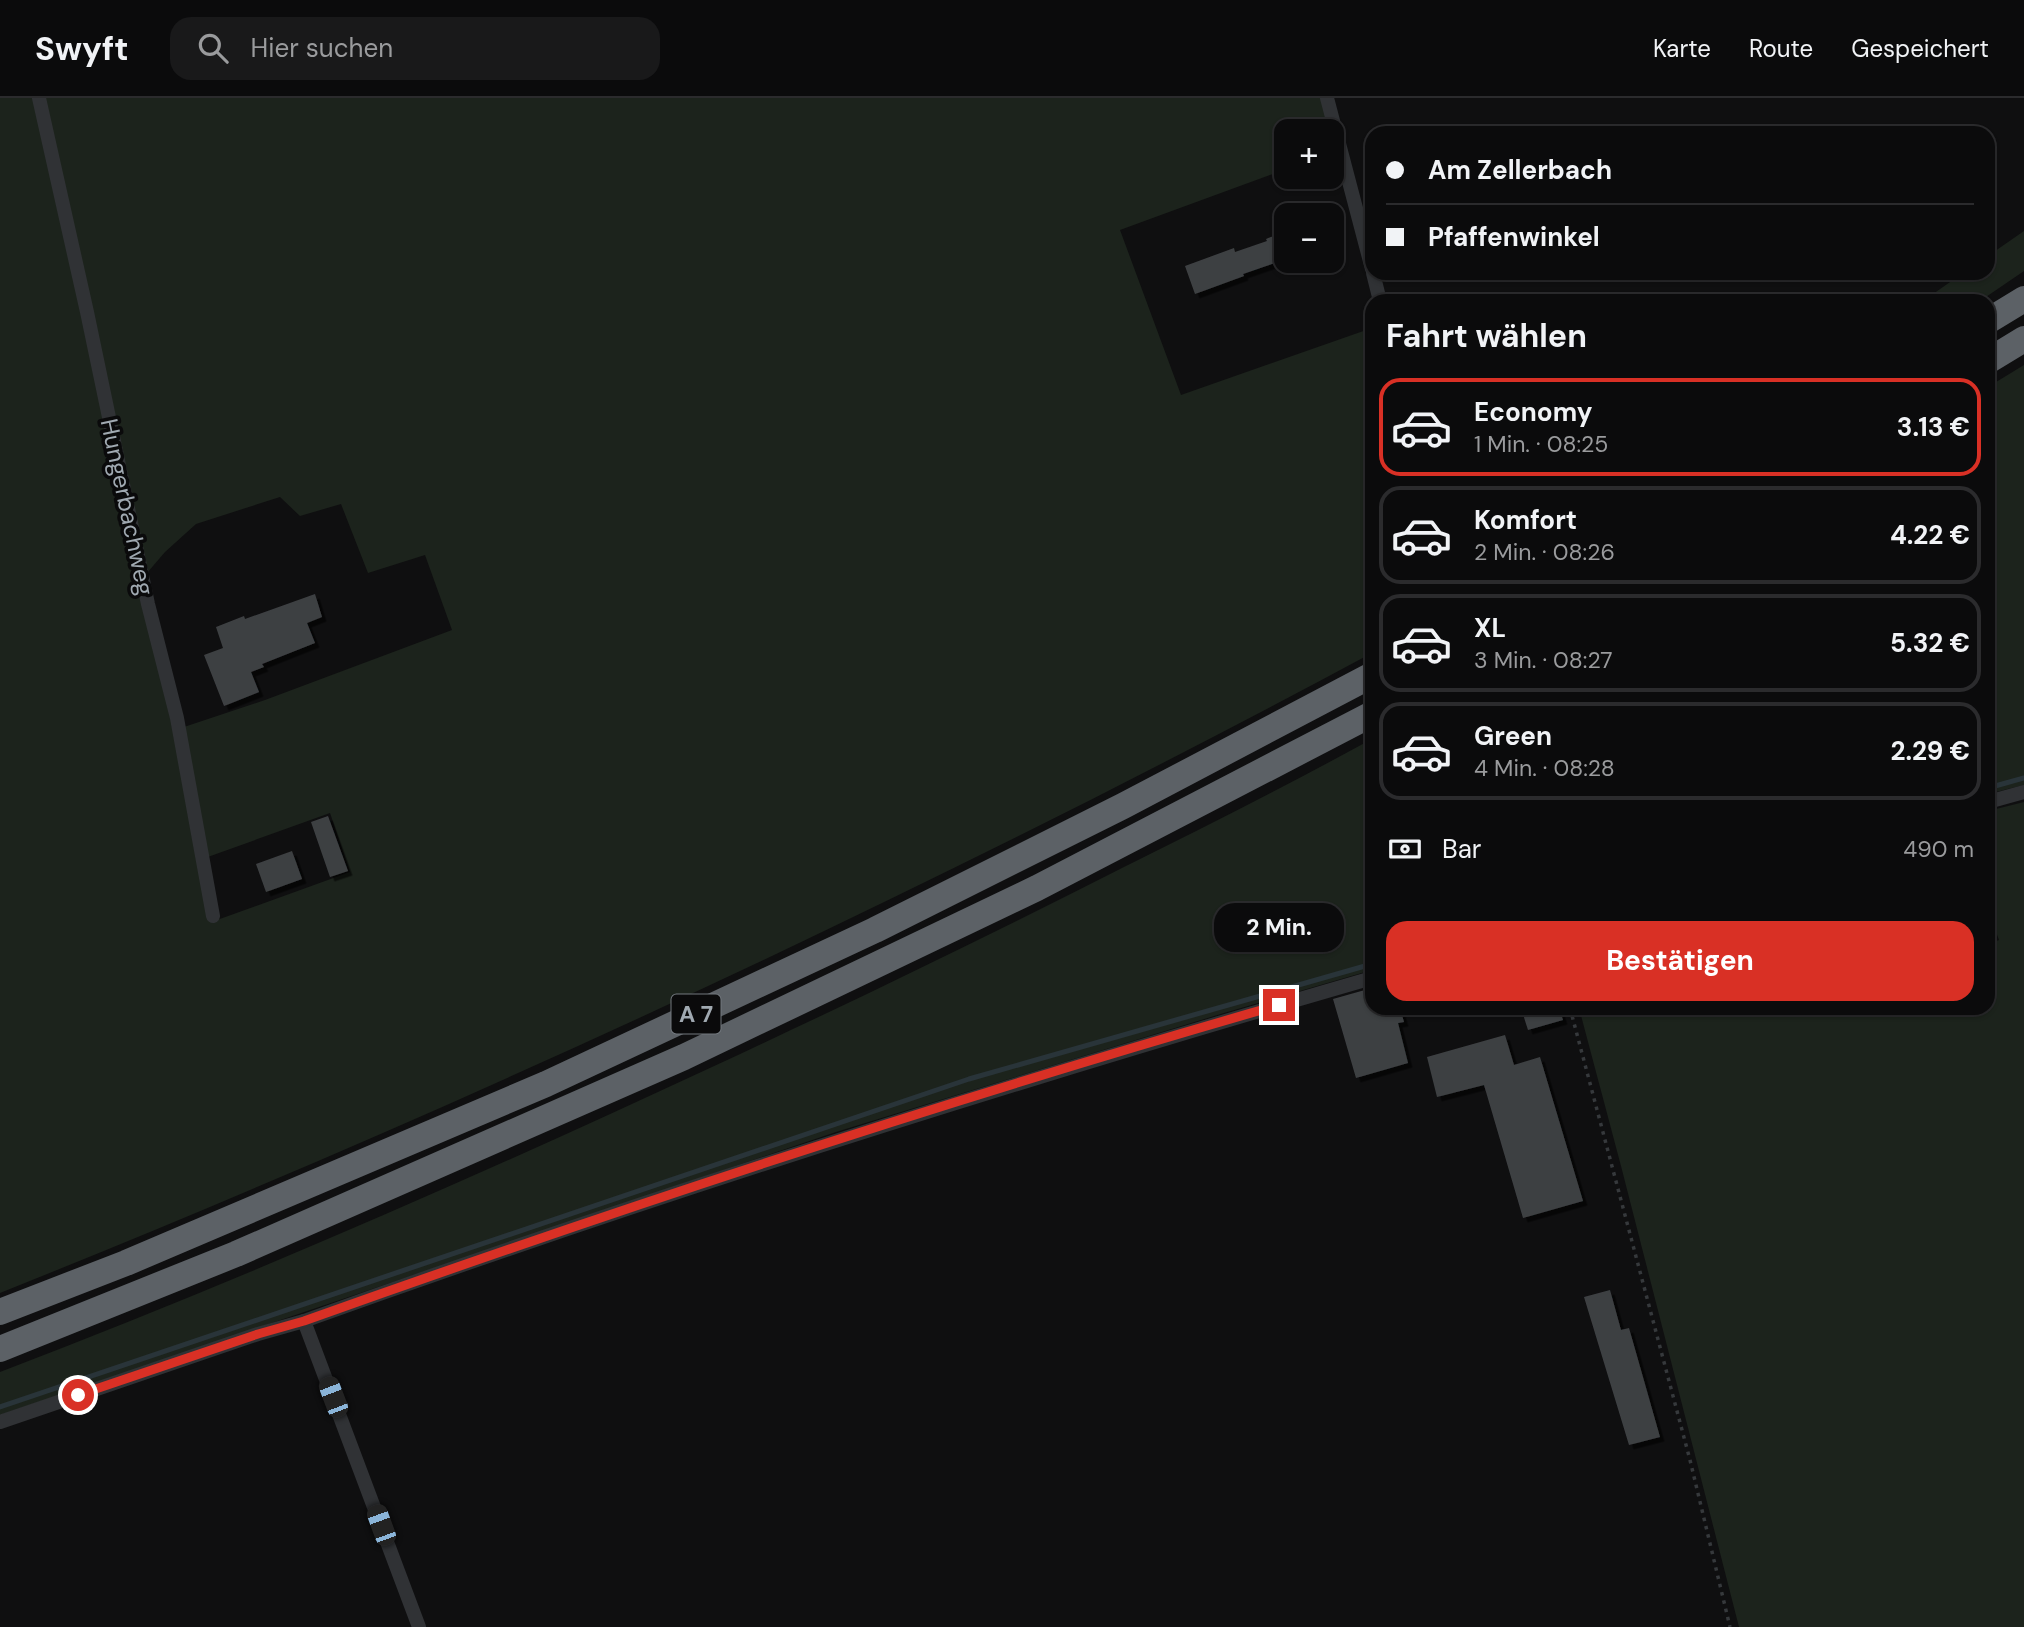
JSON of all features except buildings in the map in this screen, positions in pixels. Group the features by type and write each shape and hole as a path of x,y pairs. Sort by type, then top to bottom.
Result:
{"highway":[{"path":"1995,317 2024,299"},
{"path":"1995,357 2024,339"},
{"name":"A 7","path":"0,1312 125,1263 558,1078 875,930 1123,806 1365,679"},
{"name":"A 7","path":"0,1349 236,1254 684,1057 1037,888 1365,718"}],"street":[{"name":"Hungerbachweg","path":"39,98 148,604 177,718 213,916"},
{"path":"1327,98 1365,241"},
{"path":"1995,800 2024,792"},
{"path":"0,1422 258,1334 304,1321 758,1164 1090,1060 1365,980"},
{"path":"304,1321 419,1627"}],"path":[{"path":"1572,1015 1690,1460 1731,1627"}],"shaded area":[{"path":"0,98 35,98 217,920 350,872 330,813 205,858 184,727 265,700 452,630 425,555 368,573 341,504 300,516 280,497 196,524 165,552 147,573 44,98 1321,98 1327,119 1274,119 1274,173 1120,230 1181,395 1365,330 1365,657 1205,741 866,911 523,1071 175,1221 0,1293"},
{"path":"2024,231 2024,271 1990,294 1933,294 1953,280 1995,280 1995,251"},
{"path":"2024,365 2024,785 1995,792 1995,383"},
{"path":"1365,743 1365,972 836,1132 0,1415 0,1372 269,1264 624,1108 815,1019 1248,805"},
{"path":"2024,802 2024,1627 1739,1627 1581,1015 1995,1015 1995,941 1999,940 1995,929 1995,809"}],"waterway":[{"path":"1995,786 2024,778"},
{"path":"0,1407 969,1079 1365,966"}],"route":[{"path":"78,1395 304,1321 722,1176 1104,1056 1279,1005"}]}
